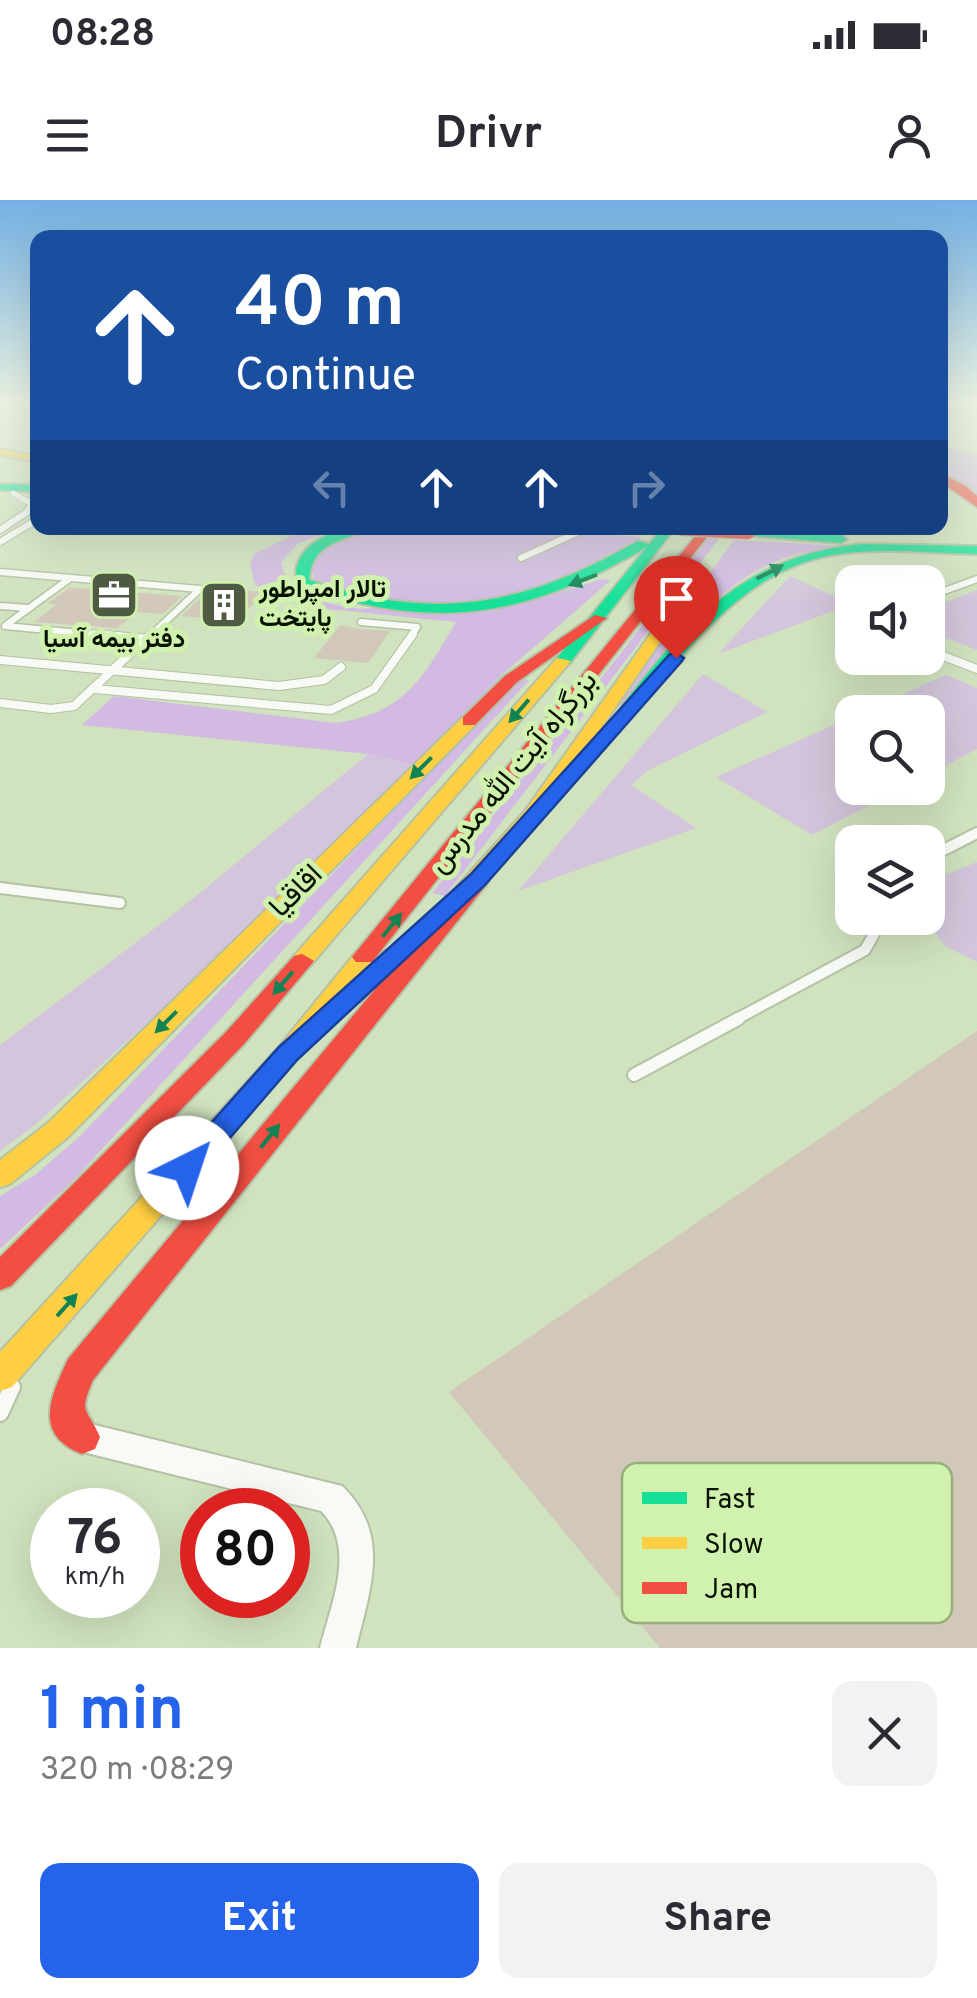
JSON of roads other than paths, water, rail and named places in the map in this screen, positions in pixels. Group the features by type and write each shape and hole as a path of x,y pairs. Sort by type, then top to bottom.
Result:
{"main road":[{"path":"948,480 977,504"},
{"path":"3,488 30,488"},
{"path":"948,531 977,532"},
{"path":"336,535 303,554 302,582 333,598 382,608 437,609 513,602 582,581 614,566 657,535"},
{"name":"بزرگراه آیت الله مدرس","path":"0,1278 235,1038 602,616 662,535"},
{"name":"بزرگراه آیت الله مدرس","path":"0,1376 288,1054 702,535"},
{"path":"532,815 696,581 736,535"},
{"path":"802,535 977,549"},
{"path":"82,1436 68,1424 67,1400 80,1370 532,815 724,605 776,566 808,556 977,549"},
{"name":"اقاقیا","path":"0,1176 58,1130 510,679 602,616"},
{"path":"288,1054 478,880"}],"street":[{"path":"82,1436 330,1498 346,1508 356,1529 358,1550 338,1648"}],"lane":[{"path":"3,488 30,503"},
{"path":"0,530 30,506"},
{"path":"0,542 30,524"},
{"path":"521,558 572,535"},
{"path":"0,572 200,589 74,706 0,704"},
{"path":"3,626 70,578"},
{"path":"945,591 977,579"},
{"path":"0,606 29,608"},
{"path":"95,689 331,710 352,705 376,691 417,627 362,622"},
{"path":"3,626 150,638"},
{"path":"945,657 977,669"},
{"path":"0,660 294,686 324,680 341,667"},
{"path":"945,849 977,833"},
{"path":"0,888 120,903"},
{"path":"634,1075 865,950 873,935"},
{"path":"0,1414 31,1344"}],"place":[{"name":"دفتر بیمه آسیا","path":"114,595"},
{"name":"تالار امپراطور پایتخت","path":"224,605"}]}
